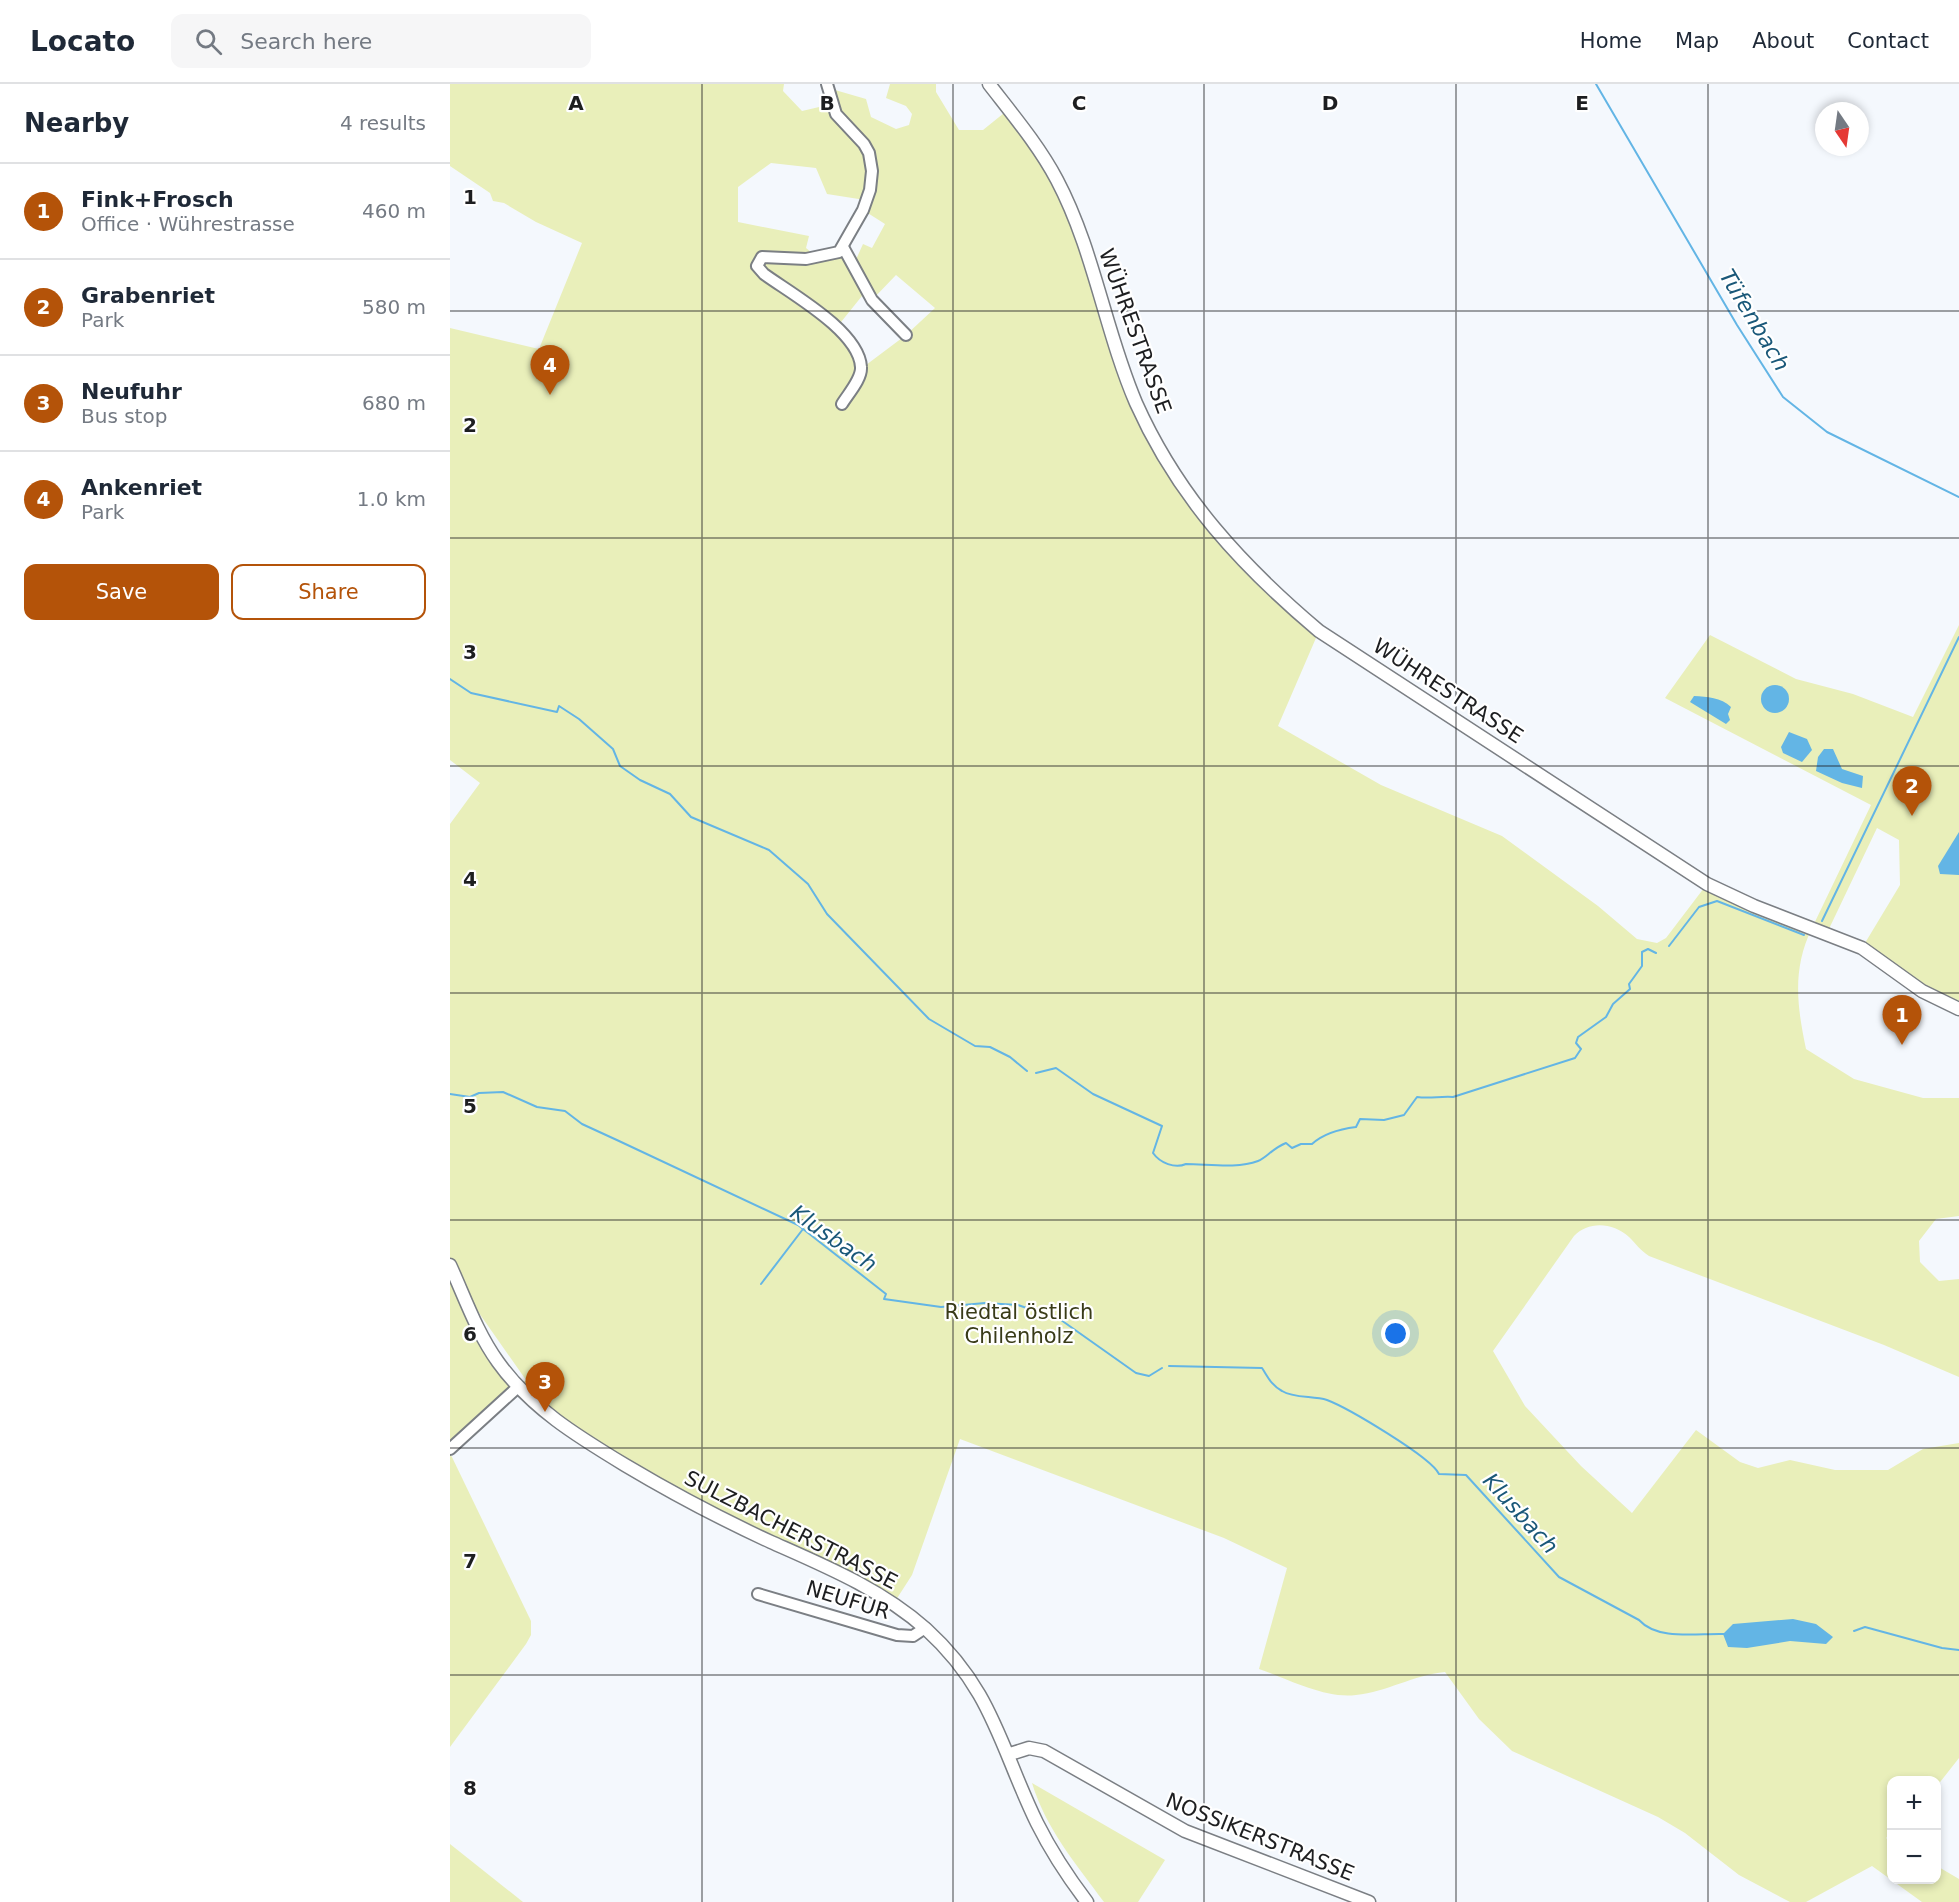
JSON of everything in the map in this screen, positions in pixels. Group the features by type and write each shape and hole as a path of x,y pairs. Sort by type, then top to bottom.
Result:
{"street":[{"path":"827,84 836,114 864,144 872,165 870,190 843,247 831,255 806,259 762,257 757,266 764,274 837,328 859,356 862,368 842,404"},
{"name":"WÜHRESTRASSE","path":"989,84 1031,139 1057,181 1082,243 1120,361 1152,434 1205,518 1239,558 1272,591 1319,631 1707,884 1754,906 1862,948 1922,991 1959,1009"},
{"path":"843,247 872,300 906,336"},
{"name":"SULZBACHERSTRASSE","path":"450,1265 484,1341 518,1387 564,1427 637,1472 714,1515 862,1584 894,1603 925,1628 971,1679 997,1724 1046,1841 1088,1902"},
{"path":"450,1449 518,1387"},
{"name":"NEUFUR","path":"758,1594 897,1635 913,1636 925,1628"},
{"name":"NOSSIKERSTRASSE","path":"1010,1755 1029,1748 1044,1751 1185,1831 1369,1902"}],"green space":[{"name":"Riedtal östlich Chilenholz","path":"450,84 784,84 783,91 802,111 832,104 830,91 835,90 866,99 871,117 896,129 909,125 912,114 906,106 886,98 890,84 936,84 936,92 959,130 983,130 1009,109 1057,181 1136,403 1205,518 1319,631 1278,726 1381,785 1502,836 1598,906 1637,939 1657,943 1666,938 1707,884 1812,928 1801,958 1798,988 1800,1018 1806,1049 1854,1079 1923,1098 1959,1098 1959,1216 1936,1219 1919,1241 1920,1262 1939,1281 1959,1279 1959,1377 1884,1345 1649,1256 1623,1232 1601,1225 1586,1228 1574,1236 1493,1351 1525,1406 1581,1466 1632,1513 1696,1430 1740,1462 1758,1468 1790,1460 1835,1470 1888,1470 1923,1449 1959,1443 1959,1758 1941,1781 1941,1776 1887,1776 1887,1877 1872,1866 1806,1902 1790,1902 1739,1875 1685,1833 1658,1817 1512,1751 1479,1719 1445,1672 1422,1676 1378,1691 1344,1695 1319,1691 1259,1669 1287,1568 1224,1538 960,1439 912,1575 894,1603 657,1484 518,1387 450,1449 450,824 480,783 450,760 450,328 539,349 582,243 536,222 504,203 493,201 490,193 450,166","holes":["771,163 816,168 827,194 865,200 863,210 885,224 872,248 863,244 854,264 838,252 817,257 806,248 809,236 738,222 738,187","896,275 935,308 906,335 862,368 837,327 866,291 872,300","458,1283 526,1380 518,1386 517,1386"]},
{"path":"1959,625 1959,1009 1862,948 1900,885 1899,840 1877,828 1827,933 1812,928 1871,805 1665,698 1710,635 1796,679 1853,694 1913,717"},
{"path":"450,1453 531,1621 531,1635 450,1747"},
{"path":"1032,1783 1165,1860 1138,1902 1104,1902 1054,1831 1045,1816"},
{"path":"450,1844 523,1902 450,1902"},
{"path":"1941,1868 1959,1879 1959,1902 1922,1902 1897,1884 1941,1884"}],"water":[{"path":"1775,685 1785,689 1789,699 1785,709 1775,713 1765,709 1761,699 1765,689"},
{"path":"1694,696 1723,701 1731,707 1728,714 1730,720 1726,724 1690,702"},
{"path":"1789,732 1807,739 1812,750 1802,762 1783,753 1781,747"},
{"path":"1824,749 1833,749 1842,769 1863,776 1862,788 1842,783 1816,771 1818,757"},
{"path":"1959,832 1959,875 1940,874 1938,866"},
{"path":"1793,1619 1816,1624 1833,1637 1826,1644 1790,1641 1747,1648 1728,1647 1723,1634 1733,1624"}],"waterway":[{"name":"Tüfenbach","path":"1596,84 1737,325 1783,397 1827,432 1959,497"},
{"path":"1822,921 1959,637"},
{"path":"450,679 471,693 557,712 559,706 579,719 613,749 620,766 640,780 670,794 691,817 769,850 808,884 827,914 929,1019 975,1046 990,1047 1010,1057 1027,1071"},
{"path":"1669,946 1699,907 1717,901 1804,935"},
{"path":"1036,1073 1056,1068 1093,1094 1162,1126 1153,1153 1168,1164 1177,1166 1250,1163 1261,1160 1286,1143 1292,1148 1301,1144 1312,1144 1332,1132 1356,1127 1360,1119 1384,1120 1404,1115 1417,1097 1453,1097 1575,1058 1581,1049 1576,1043 1578,1037 1606,1017 1613,1004 1630,989 1629,984 1642,966 1642,952 1648,949 1656,953"},
{"name":"Klusbach","path":"450,1094 470,1097 479,1093 503,1092 537,1107 565,1111 582,1124 798,1225 886,1294 884,1299 941,1307 985,1303 1018,1305 1061,1320 1136,1373 1149,1376 1162,1368"},
{"path":"761,1284 803,1229"},
{"name":"Klusbach","path":"1169,1366 1262,1368 1278,1389 1292,1395 1327,1400 1352,1413 1406,1445 1433,1466 1439,1474 1466,1475 1559,1577 1657,1631 1679,1634 1724,1634"},
{"name":"Klusbach","path":"1854,1631 1865,1627 1942,1648 1959,1650"}],"place":[{"name":"Ankenriet","path":"550,395"},
{"name":"Grabenriet","path":"1912,816"},
{"name":"Fink+Frosch","path":"1902,1045"},
{"name":"Neufuhr","path":"545,1412"}]}
